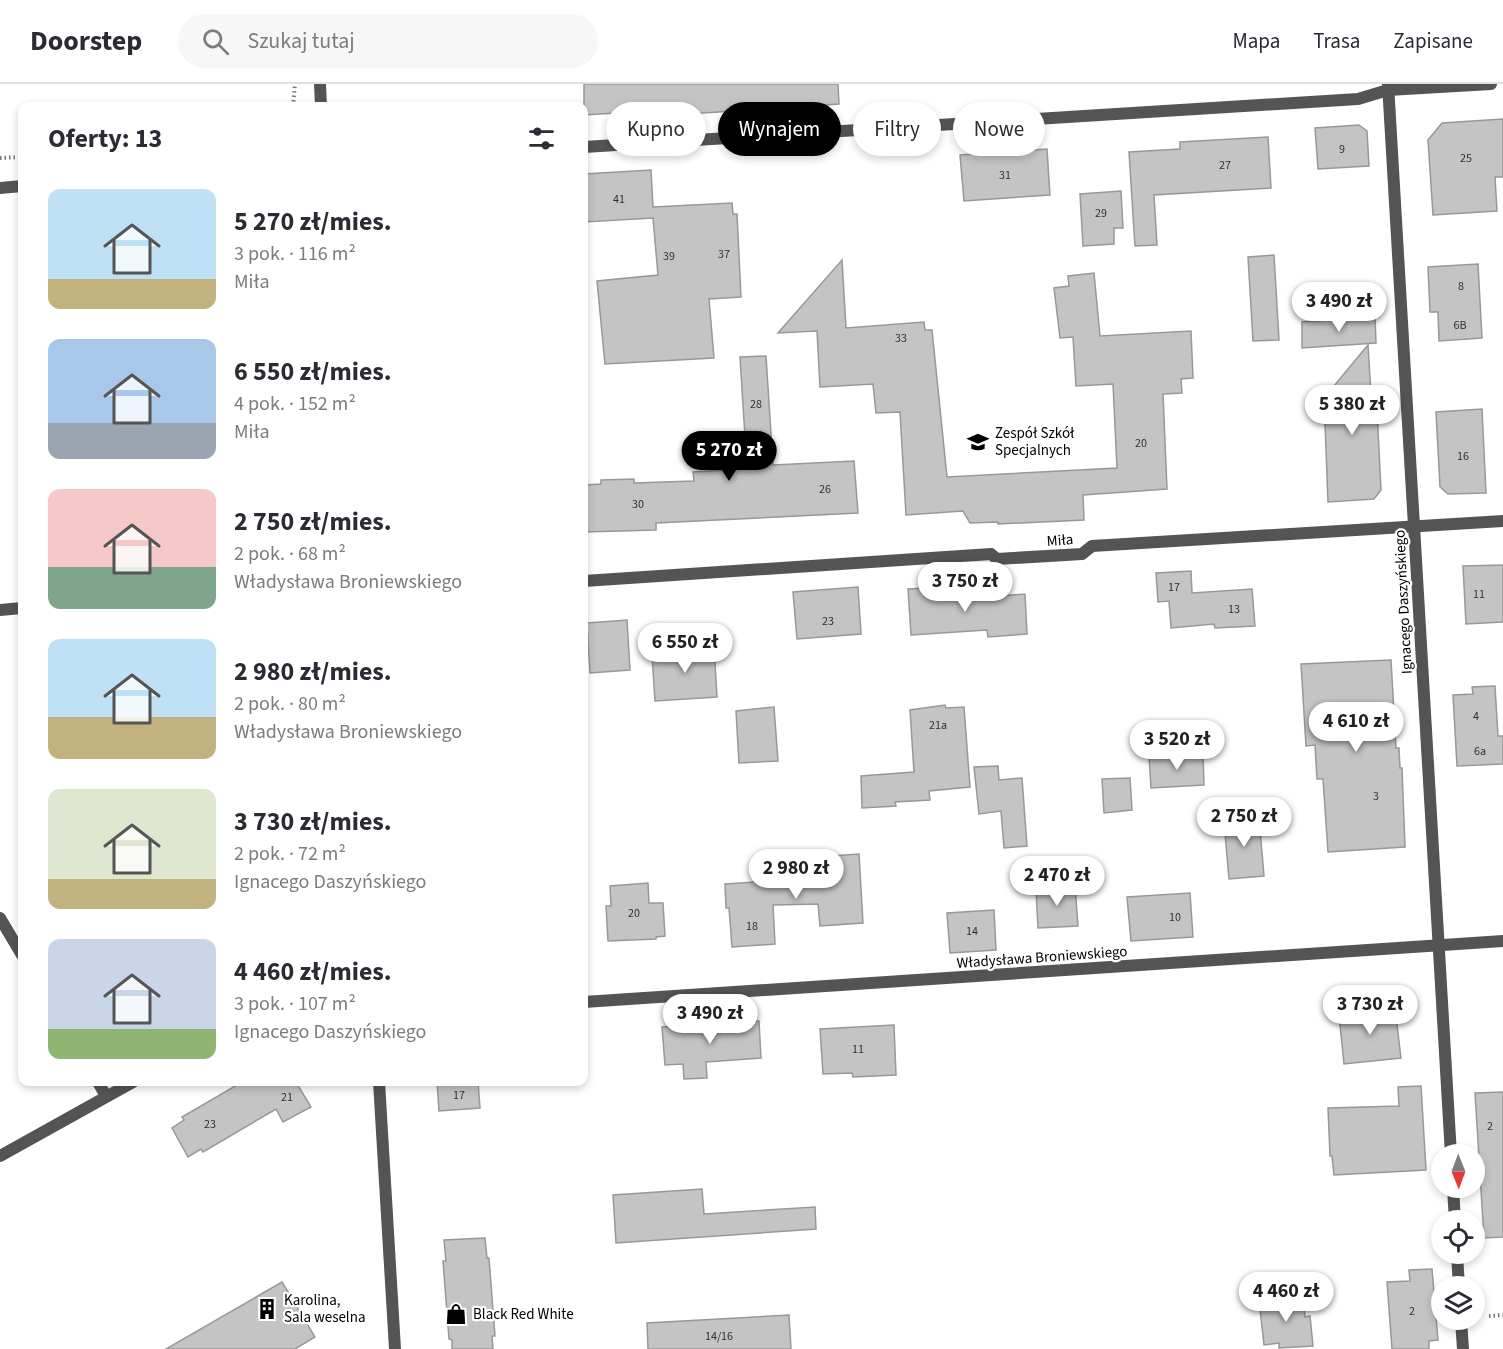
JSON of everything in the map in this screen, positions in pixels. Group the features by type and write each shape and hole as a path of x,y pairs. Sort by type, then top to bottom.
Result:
{"street":[{"path":"320,84 321,102"},
{"path":"588,147 1358,99 1388,87 1491,84"},
{"name":"Ignacego Daszyńskiego","path":"1388,87 1450,1144"},
{"path":"0,188 18,186"},
{"name":"Miła","path":"588,581 991,554 997,559 1082,554 1092,546 1503,521"},
{"path":"0,610 18,608"},
{"path":"0,918 18,948"},
{"name":"Władysława Broniewskiego","path":"588,1002 1503,941"},
{"path":"100,1086 106,1096"},
{"path":"0,1156 125,1086"},
{"path":"379,1086 395,1349"},
{"path":"1462,1330 1463,1349"}],"path":[{"path":"293,102 295,84"},
{"path":"0,158 18,157"},
{"path":"1489,1316 1503,1315"}],"building":[{"path":"584,84 838,84 839,102 718,102 718,112 706,113 706,102 606,102 606,114 588,115 588,102 584,102"},
{"path":"1503,119 1503,177 1495,177 1497,211 1433,215 1428,140 1442,123"},
{"path":"1359,125 1367,131 1369,166 1318,169 1315,128"},
{"path":"1268,137 1271,188 1154,195 1157,245 1135,246 1129,152 1180,149 1180,142"},
{"path":"1045,149 1047,149 1050,195 964,201 960,156 1045,156"},
{"path":"651,170 653,207 732,203 733,214 737,214 741,297 709,299 714,358 605,364 597,281 658,275 653,218 588,222 588,174"},
{"path":"1121,191 1123,228 1114,228 1114,244 1083,246 1080,194"},
{"path":"1274,255 1279,340 1253,341 1248,257"},
{"path":"842,260 846,328 924,322 925,330 932,330 947,477 1117,468 1113,384 1076,386 1073,337 1060,338 1054,288 1069,286 1068,276 1094,273 1100,336 1191,331 1193,378 1181,379 1182,393 1163,394 1167,489 1083,495 1084,520 998,524 998,522 970,523 963,511 906,515 900,412 876,413 873,384 820,387 817,331 778,333"},
{"path":"1478,264 1482,338 1439,341 1438,312 1430,312 1428,267"},
{"path":"1375,317 1376,343 1302,348 1302,322"},
{"path":"1368,345 1372,411 1377,411 1381,490 1374,499 1328,502 1324,398"},
{"path":"766,356 773,465 854,461 858,513 656,523 656,530 588,532 588,485 601,484 601,480 634,479 634,483 694,481 693,472 747,469 740,357"},
{"path":"1482,409 1486,493 1448,494 1440,487 1436,412"},
{"path":"1503,565 1503,622 1466,624 1463,566"},
{"path":"1191,571 1192,593 1252,589 1255,626 1215,628 1214,624 1171,628 1169,601 1158,602 1156,573"},
{"path":"963,586 963,599 1025,594 1027,634 988,637 987,630 911,635 908,589"},
{"path":"858,587 861,634 797,639 793,592"},
{"path":"627,620 630,670 590,673 588,623"},
{"path":"714,646 717,697 655,701 652,655 675,653 674,649"},
{"path":"1391,660 1396,748 1399,748 1400,768 1402,768 1405,847 1328,852 1323,779 1317,779 1315,745 1306,746 1301,664"},
{"path":"1495,686 1498,736 1503,736 1503,764 1457,766 1453,695 1473,694 1472,687"},
{"path":"945,705 946,708 964,707 970,787 929,791 930,800 895,802 896,806 862,808 861,776 914,772 910,710"},
{"path":"774,707 778,761 739,763 736,711"},
{"path":"1203,754 1204,785 1151,788 1149,757"},
{"path":"998,766 999,780 1022,778 1027,846 1004,848 1001,811 979,814 974,767"},
{"path":"1130,778 1132,810 1104,813 1102,779"},
{"path":"1259,818 1264,876 1229,879 1224,821"},
{"path":"859,854 863,923 820,926 818,904 773,905 775,944 732,947 725,884 817,878 816,857"},
{"path":"648,883 649,903 663,903 665,936 656,937 656,939 608,941 606,906 611,906 610,886"},
{"path":"1075,886 1078,926 1038,928 1036,889"},
{"path":"1190,893 1193,937 1131,941 1127,897"},
{"path":"994,910 996,950 950,953 947,913"},
{"path":"1395,1008 1401,1058 1344,1064 1339,1015"},
{"path":"759,1021 761,1058 706,1062 707,1078 684,1079 683,1064 665,1065 662,1027"},
{"path":"894,1025 896,1075 853,1077 852,1073 823,1074 820,1029"},
{"path":"235,1086 298,1086 311,1107 283,1122 276,1109 203,1152 201,1149 188,1157 172,1128 184,1120 182,1117"},
{"path":"437,1086 478,1086 480,1108 439,1111"},
{"path":"1421,1086 1426,1170 1334,1175 1332,1156 1330,1156 1328,1108 1399,1106 1398,1087"},
{"path":"1503,1092 1503,1237 1485,1238 1485,1210 1482,1210 1482,1198 1485,1198 1485,1144 1478,1144 1475,1093"},
{"path":"702,1189 704,1214 815,1207 816,1229 616,1243 613,1195"},
{"path":"485,1238 487,1258 489,1258 495,1336 492,1336 493,1349 452,1349 452,1340 449,1339 443,1261 446,1261 444,1240"},
{"path":"1432,1269 1431,1330 1437,1330 1438,1340 1429,1341 1429,1349 1392,1349 1387,1282 1410,1281 1409,1270"},
{"name":"Karolina, Sala weselna","path":"282,1282 315,1337 295,1349 166,1349"},
{"path":"1303,1296 1305,1317 1310,1316 1313,1346 1279,1348 1279,1343 1264,1345 1259,1300"},
{"path":"789,1315 791,1349 648,1349 647,1323"}],"place":[{"name":"Zespół Szkół Specjalnych","path":"978,442"},
{"name":"Karolina, Sala weselna","path":"267,1309"},
{"name":"Black Red White","path":"456,1314"}]}
